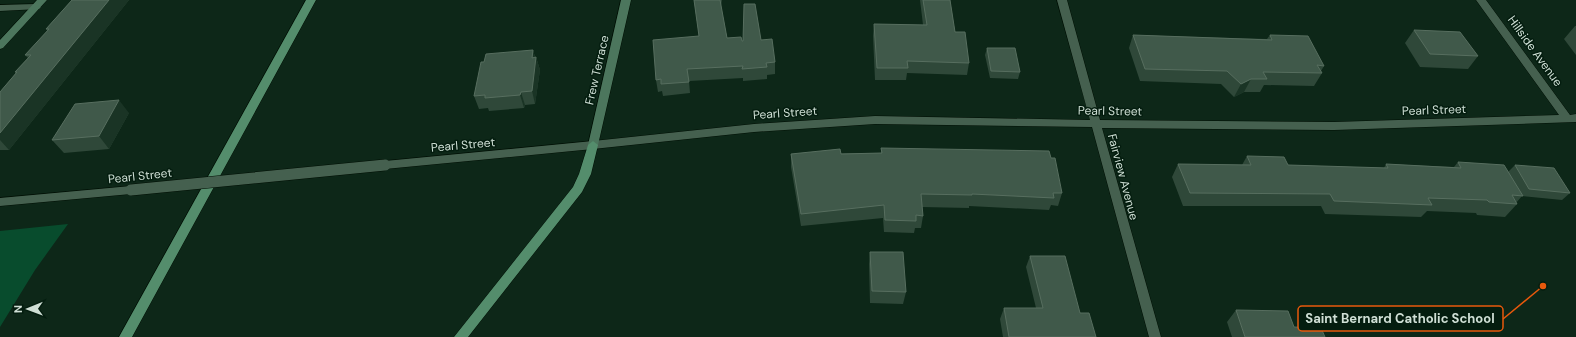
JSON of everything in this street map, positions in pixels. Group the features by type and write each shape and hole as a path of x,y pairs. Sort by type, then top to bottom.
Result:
{"main road":[{"path":"125,337 310,0"},
{"name":"Frew Terrace","path":"593,145 626,0"},
{"path":"0,46 39,3"},
{"path":"460,337 578,189 585,174 593,145"}],"street":[{"name":"Fairview Avenue","path":"1062,0 1155,337"},
{"name":"Hillside Avenue","path":"1481,0 1572,118"},
{"path":"0,8 39,3"},
{"name":"Pearl Street","path":"0,202 754,128 875,120 1334,126 1572,118"}],"green space":[{"path":"68,224 35,270 0,327 0,231"}],"building":[{"path":"72,0 109,0 0,133 0,92 17,72 15,72 31,55 25,55 49,29 46,29"},
{"path":"694,0 720,0 727,38 741,37 742,41 744,4 755,4 761,40 772,39 775,62 766,63 767,67 742,69 743,66 687,69 689,82 661,84 661,79 656,80 653,40 699,36"},
{"path":"923,0 950,0 955,32 965,32 969,63 907,61 908,68 877,68 874,24 927,25"},
{"path":"1414,30 1460,32 1478,56 1430,54"},
{"path":"1133,35 1272,40 1270,35 1308,36 1324,66 1317,65 1322,73 1263,72 1267,79 1251,79 1241,84 1227,71 1145,69"},
{"path":"987,48 1015,48 1020,72 991,71"},
{"path":"533,50 532,58 536,57 532,91 521,92 520,95 485,98 485,95 474,96 481,62 484,62 486,54"},
{"path":"119,100 99,136 52,140 75,104"},
{"path":"881,148 1049,151 1051,158 1055,158 1062,193 1053,193 1054,198 972,194 921,194 923,216 916,215 916,221 885,220 884,205 801,214 791,154 840,149 841,154 882,153"},
{"path":"1247,156 1284,157 1288,165 1388,168 1386,164 1461,168 1458,162 1504,165 1523,196 1512,195 1517,204 1489,202 1487,200 1428,198 1432,205 1334,201 1330,194 1190,193 1178,164 1251,165"},
{"path":"1515,165 1554,168 1570,193 1529,189"},
{"path":"870,252 903,252 906,292 872,291"},
{"path":"1030,256 1065,256 1080,313 1089,313 1096,337 1009,337 1004,308 1043,308"},
{"path":"1236,310 1288,311 1294,327 1321,328 1325,337 1245,337"}],"place":[{"name":"Saint Bernard Catholic School","path":"1543,286"}]}
